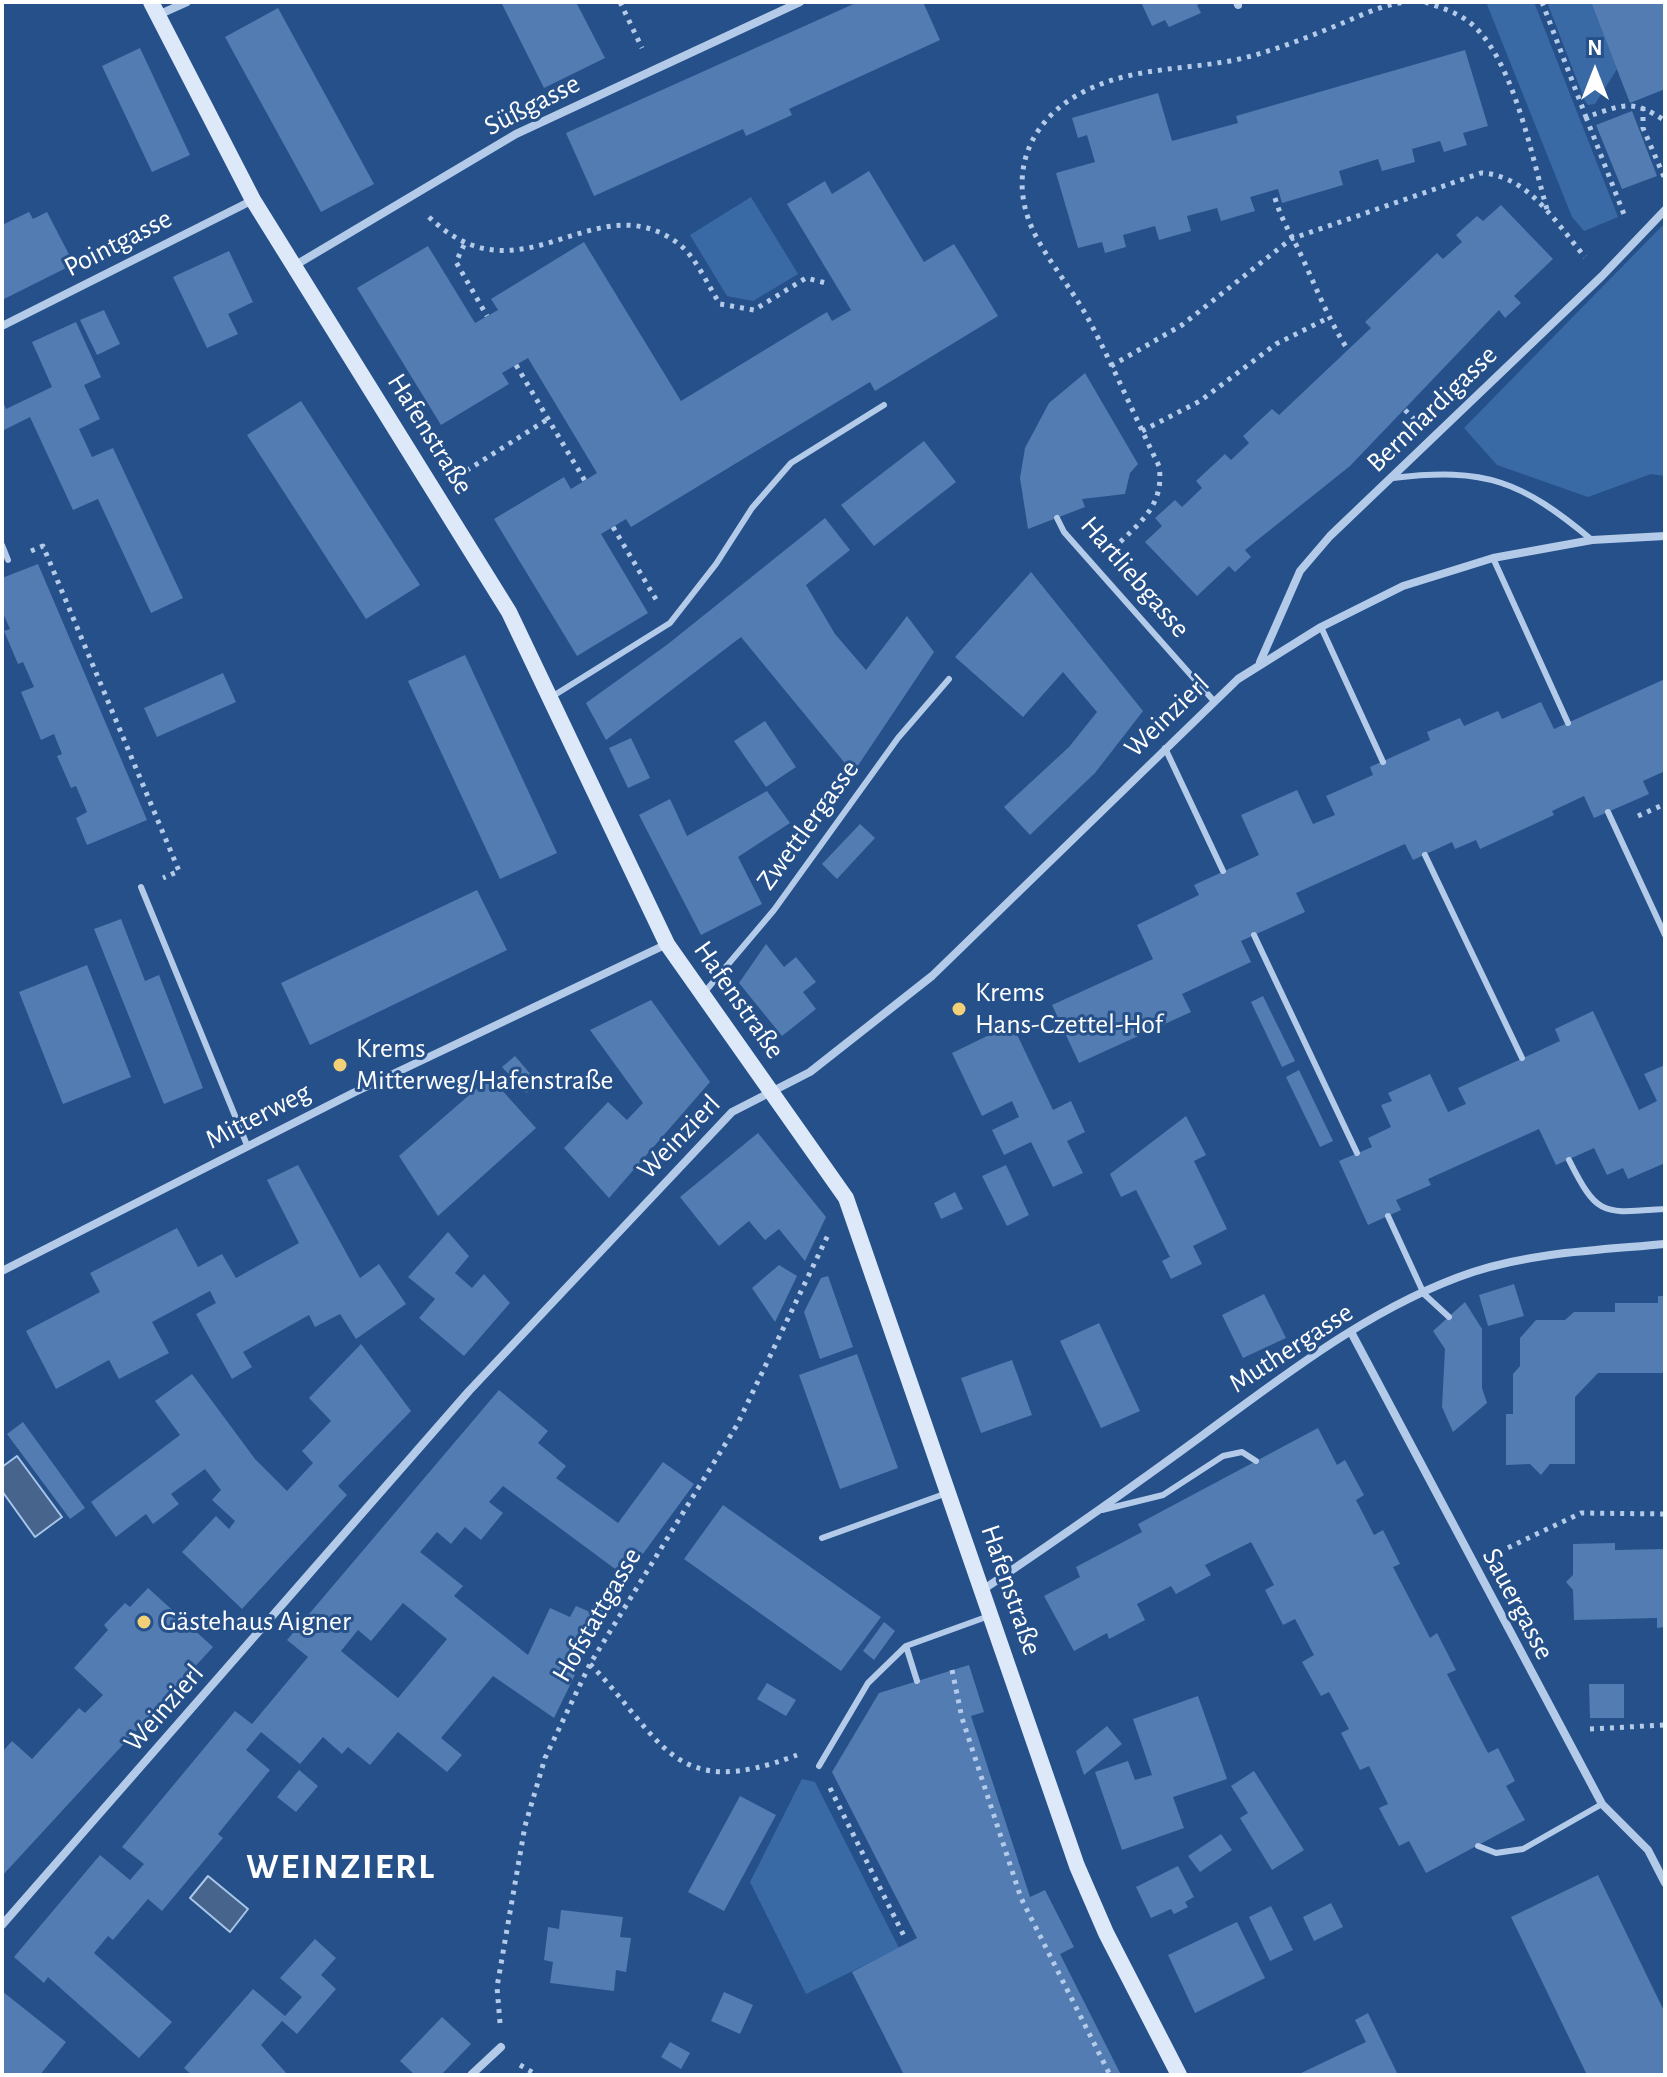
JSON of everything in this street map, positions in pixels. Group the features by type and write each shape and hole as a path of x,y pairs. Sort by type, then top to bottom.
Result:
{"street":[{"path":"154,9 187,2"},
{"name":"Süßgasse","path":"294,266 516,134 800,2"},
{"name":"Hafenstraße","path":"154,9 253,200 509,612 667,944 846,1198 984,1589 1077,1866 1106,1933 1179,2075"},
{"name":"Pointgasse","path":"2,326 253,200"},
{"name":"Bernhardigasse","path":"1260,662 1300,571 1330,536 1602,276 1665,210"},
{"name":"Weinzierl","path":"2,1925 469,1391 732,1112 810,1072 932,976 1213,700 1260,662 1403,586 1493,558 1592,540 1665,536"},
{"name":"Mitterweg","path":"2,1271 247,1145 667,944"},
{"name":"Muthergasse","path":"984,1589 1099,1511 1291,1371 1351,1332 1424,1294 1473,1272 1549,1254 1665,1244"},
{"name":"Sauergasse","path":"1351,1332 1602,1804 1648,1850 1665,1883"},
{"path":"471,2075 501,2047"}],"lane":[{"path":"549,697 670,623 716,564 752,508 791,463 884,405"},
{"path":"1393,478 1443,472 1496,478 1535,496 1592,540"},
{"name":"Hartliebgasse","path":"1057,518 1213,700"},
{"path":"2,545 8,560"},
{"path":"1493,558 1568,723"},
{"path":"1321,627 1383,762"},
{"name":"Zwettlergasse","path":"702,995 774,910 898,738 949,679"},
{"path":"1165,748 1223,871"},
{"path":"1608,812 1665,935"},
{"path":"1425,855 1522,1058"},
{"path":"141,887 247,1145"},
{"path":"1254,935 1357,1153"},
{"path":"1569,1160 1586,1194 1597,1206 1613,1211 1665,1209"},
{"path":"1388,1216 1424,1294 1449,1317"},
{"path":"1099,1511 1163,1495 1223,1456 1242,1452 1256,1461"},
{"path":"822,1538 950,1492"},
{"path":"819,1766 868,1683 906,1646 992,1614"},
{"path":"906,1646 917,1681"},
{"path":"1478,1846 1496,1853 1523,1849 1602,1804"}],"path":[{"path":"620,2 653,70"},
{"path":"1095,566 1154,506 1162,488 1159,466 1090,321 1038,240 1027,214 1026,152 1040,125 1060,106 1118,78 1156,68 1230,61 1275,51 1379,8 1407,2"},
{"path":"1425,2 1465,18 1485,37 1502,61 1548,214"},
{"path":"1542,2 1635,242"},
{"path":"1586,117 1615,107 1643,106 1665,121"},
{"path":"1643,106 1643,128 1665,179"},
{"path":"1111,366 1182,325 1291,239 1481,173 1500,174 1517,181 1602,276"},
{"path":"1275,198 1328,318 1348,350"},
{"path":"422,210 464,245 487,251 513,252 544,246 588,230 621,224 655,229 682,246 720,304 754,310 806,278 826,283"},
{"path":"464,245 456,262 487,316"},
{"path":"1142,431 1200,401 1276,344 1328,318"},
{"path":"516,365 585,481"},
{"path":"457,477 548,419"},
{"path":"613,527 670,623"},
{"path":"8,560 43,546 179,871 141,887"},
{"name":"Hofstattgasse","path":"501,2047 497,1987 525,1826 545,1758 590,1664 737,1425 846,1198"},
{"path":"1473,1565 1581,1513 1665,1514"},
{"path":"590,1664 654,1741 686,1766 715,1772 752,1767 832,1741"},
{"path":"952,1670 962,1718 1021,1898 1110,2075"},
{"path":"1561,1731 1665,1725"},
{"path":"819,1766 905,1938"}],"shaded area":[{"path":"1486,2 1534,2 1618,217 1584,231 1572,217"},
{"path":"1547,2 1591,2 1617,69 1595,104 1588,105 1585,101"},
{"path":"751,197 798,274 753,301 727,296 690,235"},
{"path":"1665,223 1665,476 1651,474 1588,497 1497,465 1464,428"},
{"path":"17,1456 62,1517 35,1537 2,1491 2,1467"},
{"path":"802,1779 815,1782 899,1948 806,1994 750,1882"},
{"path":"208,1876 248,1909 230,1932 190,1898"}],"building":[{"path":"501,2 576,2 605,58 544,88"},
{"path":"858,2 923,2 940,40 789,109 792,115 746,136 743,129 594,196 566,133"},
{"path":"1141,2 1204,2 1197,5 1201,13 1169,27 1165,20 1152,26"},
{"path":"1591,2 1665,2 1665,89 1630,103"},
{"path":"278,8 374,184 321,212 225,37"},
{"path":"140,48 190,155 152,172 102,66"},
{"path":"1465,50 1488,126 1463,133 1467,145 1444,152 1440,141 1412,149 1415,162 1382,171 1378,159 1339,171 1343,185 1282,203 1278,189 1250,197 1255,211 1221,221 1217,208 1187,216 1191,231 1159,240 1155,226 1123,235 1126,247 1105,253 1102,242 1078,248 1056,173 1095,162 1087,135 1078,138 1072,118 1158,93 1172,141 1238,123 1236,116"},
{"path":"1632,111 1657,176 1622,189 1596,125"},
{"path":"869,171 924,262 954,244 998,316 875,391 870,382 631,527 626,519 601,534 648,613 577,656 494,519 564,477 571,489 597,473 528,358 502,373 509,384 441,425 357,288 428,246 475,323 498,310 491,299 584,242 681,401 827,312 832,321 851,310 787,204 825,181 832,194"},
{"path":"1501,205 1553,259 1514,296 1521,303 1505,318 1499,310 1350,466 1245,550 1251,557 1235,572 1229,566 1197,596 1145,542 1162,526 1155,518 1175,500 1182,507 1202,488 1196,481 1225,454 1231,460 1249,443 1243,436 1272,409 1279,415 1371,328 1365,322 1437,253 1443,259 1462,242 1456,235 1477,216 1483,221"},
{"path":"29,212 33,219 47,212 74,264 2,300 2,225"},
{"path":"229,251 253,302 228,314 238,334 207,348 173,277"},
{"path":"104,310 120,344 97,355 80,320"},
{"path":"76,322 101,377 84,385 100,419 79,429 92,457 113,448 183,598 151,613 98,499 73,510 30,417 2,431 2,400 6,409 52,387 32,342"},
{"path":"1085,373 1138,464 1130,473 1125,494 1082,499 1085,507 1028,529 1020,478 1025,448 1049,403"},
{"path":"301,401 420,585 366,619 247,435"},
{"path":"924,441 956,482 874,546 841,505"},
{"path":"825,518 850,550 806,585 835,634 866,670 907,616 934,652 853,773 741,637 606,740 586,703 668,644"},
{"path":"38,564 147,820 87,845 76,818 87,812 76,786 71,788 57,756 62,754 54,734 41,740 21,692 34,687 23,662 18,664 4,631 10,629 2,611 2,578"},
{"path":"1031,572 1143,711 1095,773 1030,835 1004,807 1069,747 1097,712 1063,672 1023,717 955,657"},
{"path":"465,655 557,853 500,879 408,681"},
{"path":"223,673 236,702 157,737 144,708"},
{"path":"1665,679 1665,771 1643,781 1649,794 1594,818 1584,796 1552,811 1554,815 1480,849 1476,840 1455,849 1452,842 1413,860 1405,844 1296,893 1305,912 1241,941 1251,962 1182,994 1191,1012 1079,1063 1052,1005 1153,959 1137,925 1199,895 1194,885 1259,855 1241,815 1297,790 1313,824 1335,815 1326,796 1373,775 1370,767 1430,740 1427,732 1460,718 1464,726 1498,711 1502,719 1541,702 1554,729"},
{"path":"765,721 796,767 766,787 734,741"},
{"path":"631,738 650,778 628,788 609,748"},
{"path":"767,791 790,823 738,857 762,904 701,935 639,815 670,799 687,836"},
{"path":"860,824 875,838 837,879 822,864"},
{"path":"477,890 507,950 310,1045 281,983"},
{"path":"121,919 145,981 159,975 203,1088 164,1104 94,929"},
{"path":"766,944 784,967 796,957 816,982 803,992 816,1009 782,1036 739,983"},
{"path":"87,965 131,1077 63,1104 19,992"},
{"path":"1263,996 1295,1061 1282,1067 1251,1002"},
{"path":"651,1000 710,1082 609,1198 564,1148 608,1102 627,1120 643,1103 590,1030"},
{"path":"1593,1011 1639,1110 1657,1101 1644,1074 1665,1065 1665,1163 1628,1179 1623,1168 1607,1175 1594,1148 1556,1165 1539,1129 1428,1179 1431,1185 1396,1200 1401,1210 1368,1225 1339,1161 1372,1147 1368,1138 1391,1127 1381,1105 1392,1101 1388,1093 1430,1074 1448,1112 1466,1104 1458,1088 1560,1041 1555,1029"},
{"path":"1012,1024 1053,1110 1071,1101 1085,1132 1067,1141 1083,1173 1053,1187 1031,1142 1004,1155 992,1130 1019,1117 1012,1101 982,1116 952,1053"},
{"path":"515,1056 538,1083 526,1093 502,1067"},
{"path":"1299,1070 1333,1141 1320,1147 1286,1077"},
{"path":"490,1077 536,1128 438,1216 399,1156"},
{"path":"1186,1116 1206,1155 1194,1161 1227,1229 1193,1246 1202,1264 1171,1279 1162,1261 1170,1257 1136,1190 1121,1197 1110,1174"},
{"path":"758,1133 826,1217 805,1261 779,1229 765,1240 749,1221 719,1246 680,1197"},
{"path":"298,1165 360,1278 379,1264 406,1304 356,1339 340,1314 315,1327 309,1315 243,1352 252,1367 232,1379 196,1314 216,1303 210,1291 152,1322 169,1353 119,1379 109,1360 56,1389 26,1331 100,1292 90,1273 177,1228 198,1267 222,1254 236,1278 299,1243 267,1180"},
{"path":"1006,1165 1029,1215 1007,1226 982,1176"},
{"path":"955,1192 963,1209 941,1219 934,1203"},
{"path":"448,1232 469,1256 455,1273 472,1288 484,1274 510,1303 464,1356 419,1318 435,1299 408,1277"},
{"path":"779,1265 797,1276 775,1322 752,1288"},
{"path":"828,1276 853,1347 820,1359 804,1312 821,1278"},
{"path":"1514,1284 1524,1316 1488,1326 1479,1295"},
{"path":"1264,1294 1286,1338 1243,1358 1222,1315"},
{"path":"1658,1296 1665,1296 1665,1373 1598,1373 1575,1397 1575,1464 1550,1464 1541,1475 1530,1464 1506,1465 1506,1414 1513,1414 1513,1374 1520,1366 1520,1338 1536,1320 1565,1320 1574,1312 1615,1312 1615,1303 1658,1303"},
{"path":"1465,1302 1482,1329 1482,1388 1487,1403 1453,1432 1442,1407 1445,1349 1433,1331"},
{"path":"1099,1323 1140,1411 1101,1428 1060,1341"},
{"path":"361,1344 411,1411 338,1486 347,1495 242,1609 182,1552 216,1516 229,1529 235,1521 212,1500 221,1490 205,1469 171,1494 179,1504 153,1524 146,1514 116,1537 91,1502 180,1435 155,1401 192,1374 255,1459 287,1491 313,1463 302,1451 331,1421 309,1398"},
{"path":"857,1354 898,1468 840,1489 799,1375"},
{"path":"1012,1360 1032,1415 981,1433 961,1378"},
{"path":"499,1390 548,1431 538,1443 566,1466 556,1478 618,1523 663,1462 694,1484 626,1577 503,1486 489,1502 503,1513 481,1540 465,1527 451,1544 437,1532 420,1552 463,1586 454,1596 528,1655 550,1608 570,1617 576,1606 590,1612 594,1603 607,1609 554,1718 493,1676 441,1738 462,1755 447,1772 398,1732 370,1765 348,1747 342,1754 323,1737 300,1764 261,1732 246,1750 270,1770 218,1834 223,1838 162,1911 148,1899 113,1940 108,1936 94,1953 172,2022 139,2058 48,1977 44,1983 14,1957 100,1855 130,1880 144,1864 122,1847 235,1711 252,1724 308,1657 287,1640","holes":["403,1603 447,1639 398,1698 341,1651 358,1630 371,1641"]},
{"path":"23,1422 85,1508 70,1519 7,1434"},
{"path":"1318,1428 1337,1465 1345,1460 1364,1495 1356,1500 1374,1535 1383,1530 1400,1564 1393,1567 1430,1638 1437,1633 1456,1670 1447,1674 1488,1753 1498,1748 1515,1781 1506,1786 1525,1820 1426,1873 1409,1841 1399,1846 1379,1808 1388,1804 1369,1766 1360,1770 1341,1733 1349,1729 1329,1692 1321,1696 1302,1662 1314,1655 1295,1619 1283,1625 1265,1590 1274,1585 1251,1542 1205,1565 1211,1575 1176,1594 1171,1586 1137,1604 1145,1620 1109,1639 1107,1633 1074,1651 1044,1596 1080,1577 1076,1567 1142,1532 1138,1524"},
{"path":"723,1505 881,1617 841,1671 684,1559"},
{"path":"1615,1543 1615,1550 1665,1549 1665,1627 1657,1628 1657,1618 1574,1620 1573,1590 1566,1582 1573,1575 1573,1544"},
{"path":"148,1588 213,1647 2,1876 2,1752 12,1741 32,1759 79,1708 85,1713 103,1695 74,1668 108,1630 104,1625 125,1603 130,1607"},
{"path":"884,1622 895,1631 874,1660 863,1651"},
{"path":"969,1665 984,1712 971,1716 1030,1897 1045,1890 1074,1947 1060,1954 1121,2075 904,2075 852,1972 917,1938 832,1772 879,1693"},
{"path":"767,1683 796,1700 786,1716 757,1699"},
{"path":"1589,1684 1624,1684 1624,1718 1590,1718"},
{"path":"1198,1696 1227,1779 1173,1797 1184,1828 1122,1850 1095,1772 1128,1761 1135,1780 1152,1775 1133,1719"},
{"path":"1107,1726 1122,1744 1084,1775 1076,1751"},
{"path":"299,1770 318,1786 296,1812 277,1797"},
{"path":"1254,1771 1304,1850 1272,1870 1240,1818 1248,1813 1231,1786"},
{"path":"740,1796 776,1815 724,1911 688,1892"},
{"path":"1221,1834 1232,1850 1200,1872 1188,1856"},
{"path":"1178,1866 1194,1897 1185,1902 1188,1907 1174,1914 1171,1909 1151,1918 1136,1887"},
{"path":"1598,1875 1665,2013 1665,2075 1587,2075 1511,1917"},
{"path":"1331,1903 1343,1927 1314,1941 1303,1917"},
{"path":"1271,1906 1293,1950 1270,1961 1249,1917"},
{"path":"561,1910 623,1917 620,1937 631,1938 626,1972 616,1970 614,1991 550,1983 553,1962 544,1960 548,1927 559,1929"},
{"path":"1237,1922 1265,1978 1195,2013 1168,1955"},
{"path":"315,1939 336,1958 321,1975 336,1989 297,2034 282,2021 261,2045 288,2075 192,2075 184,2068 253,1989 285,2016 302,1997 280,1978"},
{"path":"2,1991 66,2042 40,2075 2,2075"},
{"path":"724,1992 753,2005 740,2034 711,2021"},
{"path":"1368,2013 1398,2075 1297,2075 1366,2042 1355,2020"},
{"path":"442,2017 471,2044 441,2075 415,2075 400,2061"},
{"path":"670,2042 690,2053 681,2069 661,2057"}],"place":[{"name":"Krems Hans-Czettel-Hof","path":"959,1009"},
{"name":"Krems Mitterweg/Hafenstraße","path":"340,1065"},
{"name":"Gästehaus Aigner","path":"144,1622"}],"district":[{"name":"WEINZIERL","path":"341,1867"}]}
